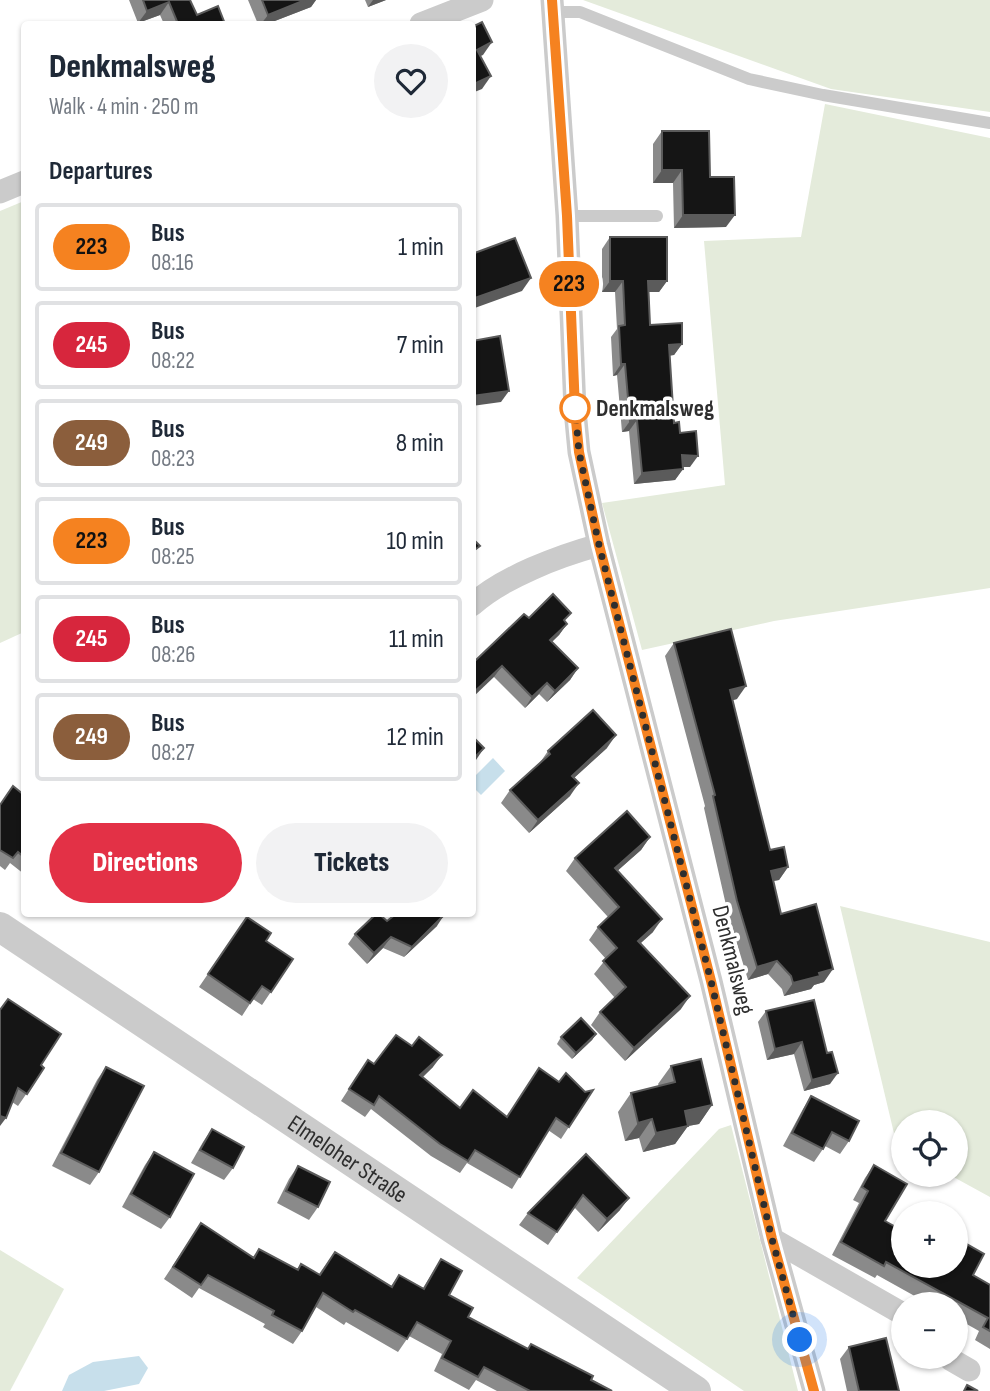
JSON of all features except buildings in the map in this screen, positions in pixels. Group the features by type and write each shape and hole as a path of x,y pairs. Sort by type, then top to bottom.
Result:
{"street":[{"path":"429,21 482,0"},
{"name":"Denkmalsweg","path":"552,6 567,216 579,452 599,545 711,981 772,1239 814,1391"},
{"path":"0,192 21,183"},
{"path":"476,602 486,593 563,555 599,545"},
{"name":"Elmeloher Straße","path":"0,927 696,1391"},
{"path":"772,1239 891,1307"}],"lane":[{"path":"552,6 580,12 749,79 990,123"},
{"path":"567,216 657,216"}],"green space":[{"path":"583,0 990,0 990,112 831,89"},
{"path":"825,104 990,138 990,588 774,621 642,650 602,503 725,485 704,241 801,237"},
{"path":"21,202 21,633 0,643 0,211"},
{"path":"840,906 990,942 990,1197 968,1185 968,1110 891,1110 891,1121"},
{"path":"731,1125 798,1391 744,1391 577,1278 719,1129"},
{"path":"0,1250 64,1289 10,1391 0,1391"}],"water":[{"path":"493,758 505,771 481,795 476,790 476,775"},
{"path":"139,1356 148,1368 139,1384 104,1391 62,1391 69,1375 93,1362"}],"bus line":[{"name":"223","path":"552,0 579,452 599,545 711,981 772,1239 814,1391"}],"place":[{"name":"Denkmalsweg","path":"575,408"}],"route":[{"path":"575,408 579,452 599,545 711,981 772,1239 800,1340"}]}
